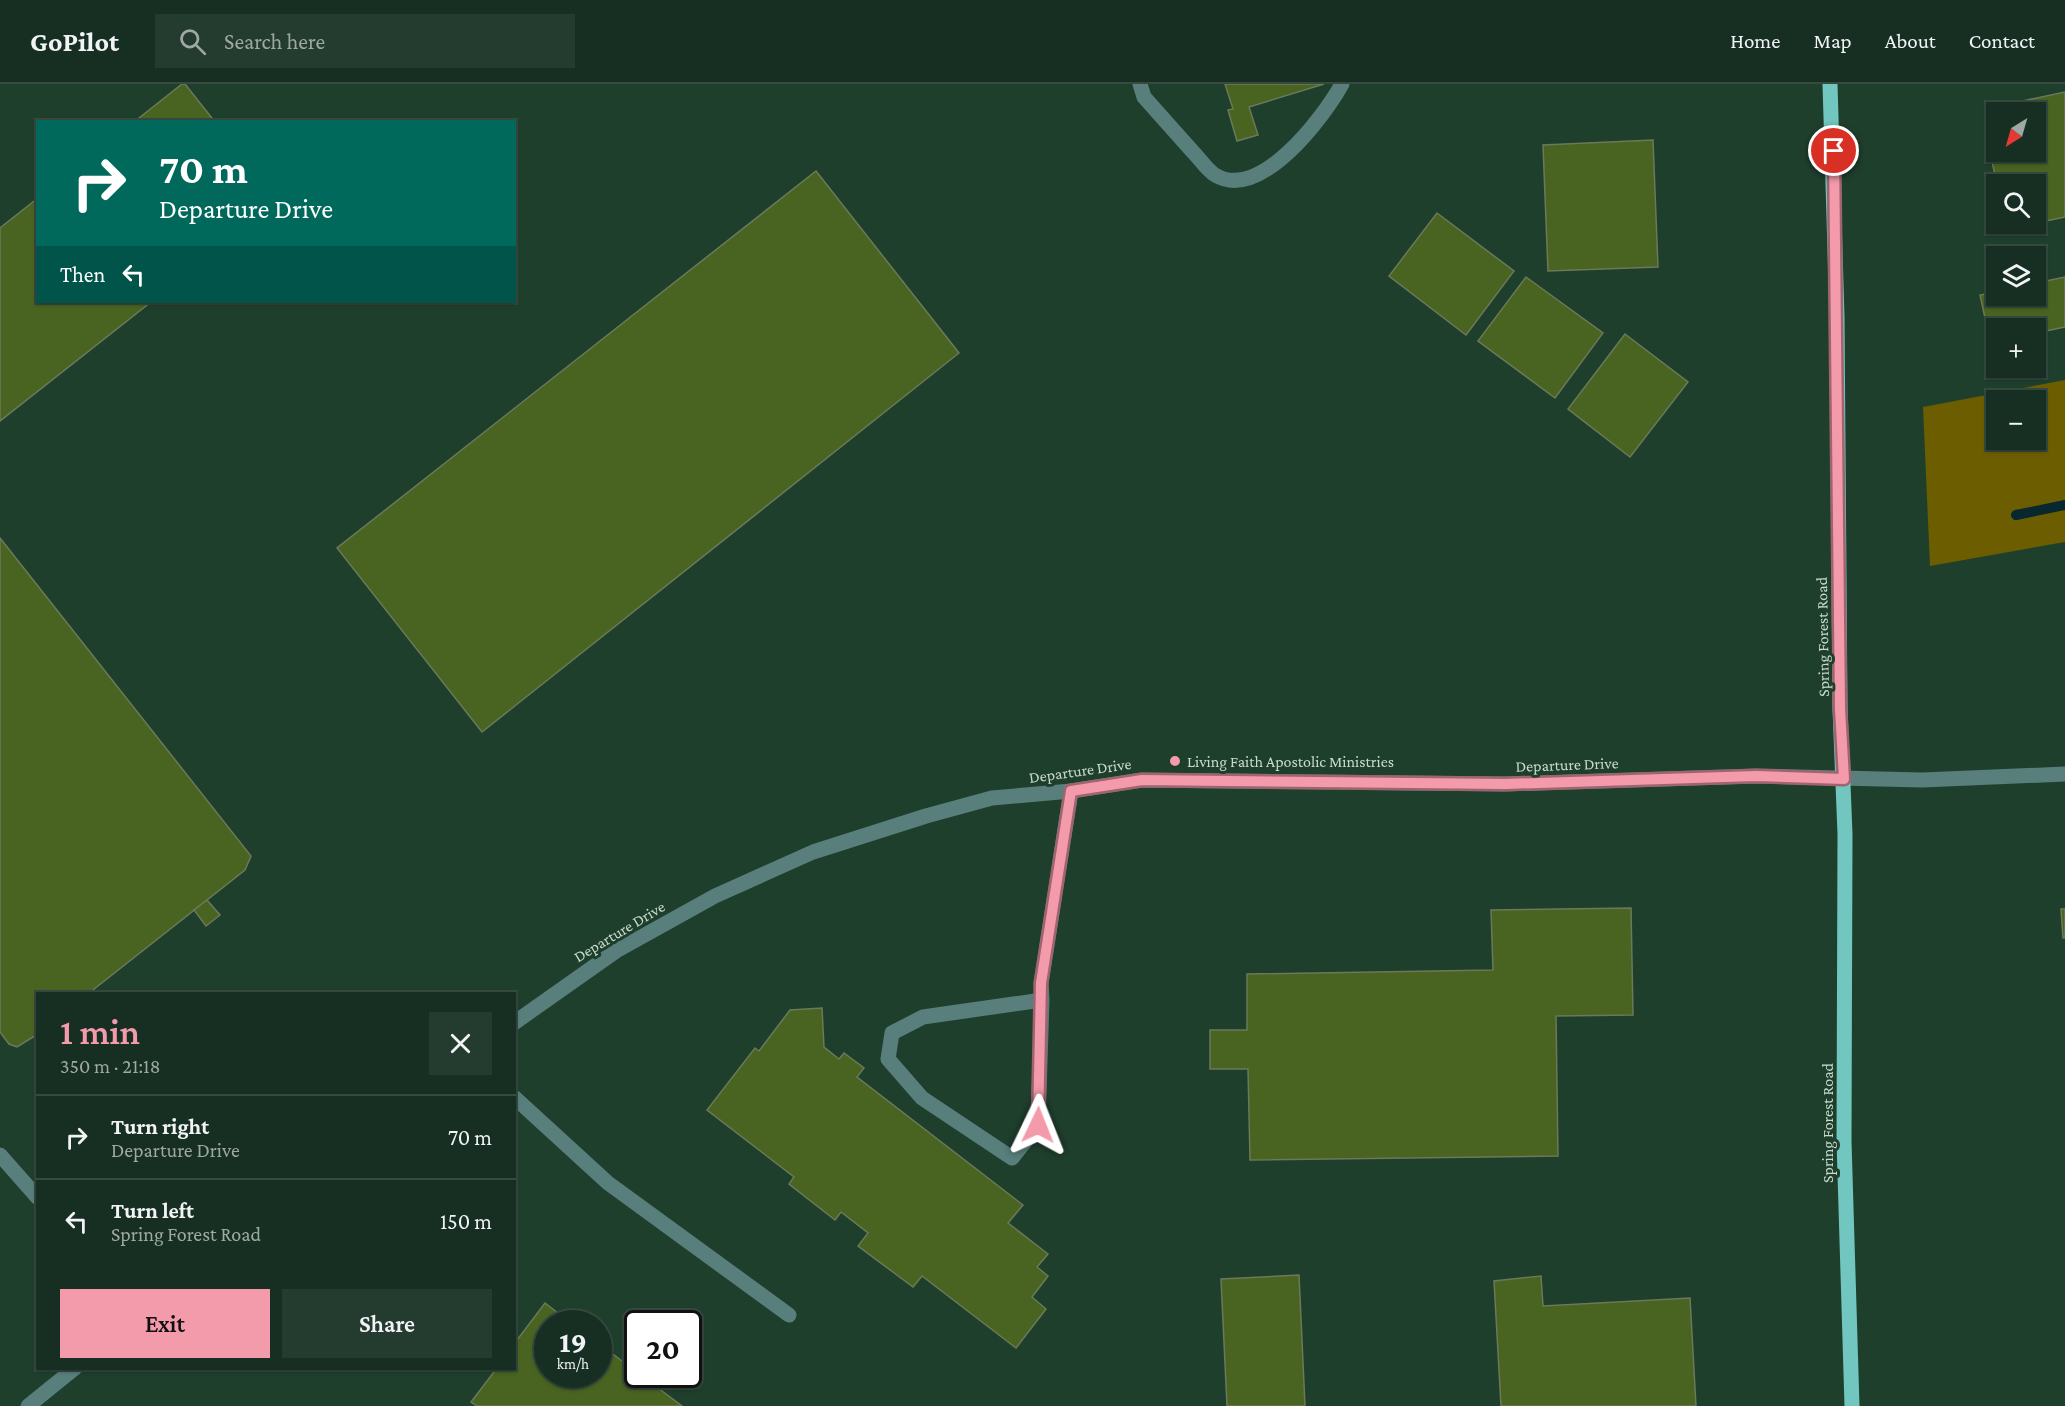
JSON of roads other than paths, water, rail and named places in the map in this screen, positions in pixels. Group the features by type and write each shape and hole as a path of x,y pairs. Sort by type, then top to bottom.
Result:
{"main road":[{"name":"Spring Forest Road","path":"1830,84 1837,317 1840,709 1844,779 1844,1141 1852,1406"}],"street":[{"path":"1140,84 1144,97 1214,174 1232,182 1252,179 1287,155 1333,100 1342,84"},
{"name":"Departure Drive","path":"516,1022 616,951 715,896 813,852 926,816 992,798 1071,791 1142,780 1506,784 1756,776 1922,780 2065,774"},
{"path":"1042,1000 923,1017 892,1033 888,1059 922,1098 1012,1158 1038,1125 1042,1000 1041,983 1071,791"},
{"path":"516,1099 608,1183 789,1315"},
{"path":"0,1155 36,1196"},
{"path":"28,1406 73,1370"}],"waterway":[{"path":"2016,515 2065,505"}],"place":[{"name":"Living Faith Apostolic Ministries","path":"1175,761"}]}
